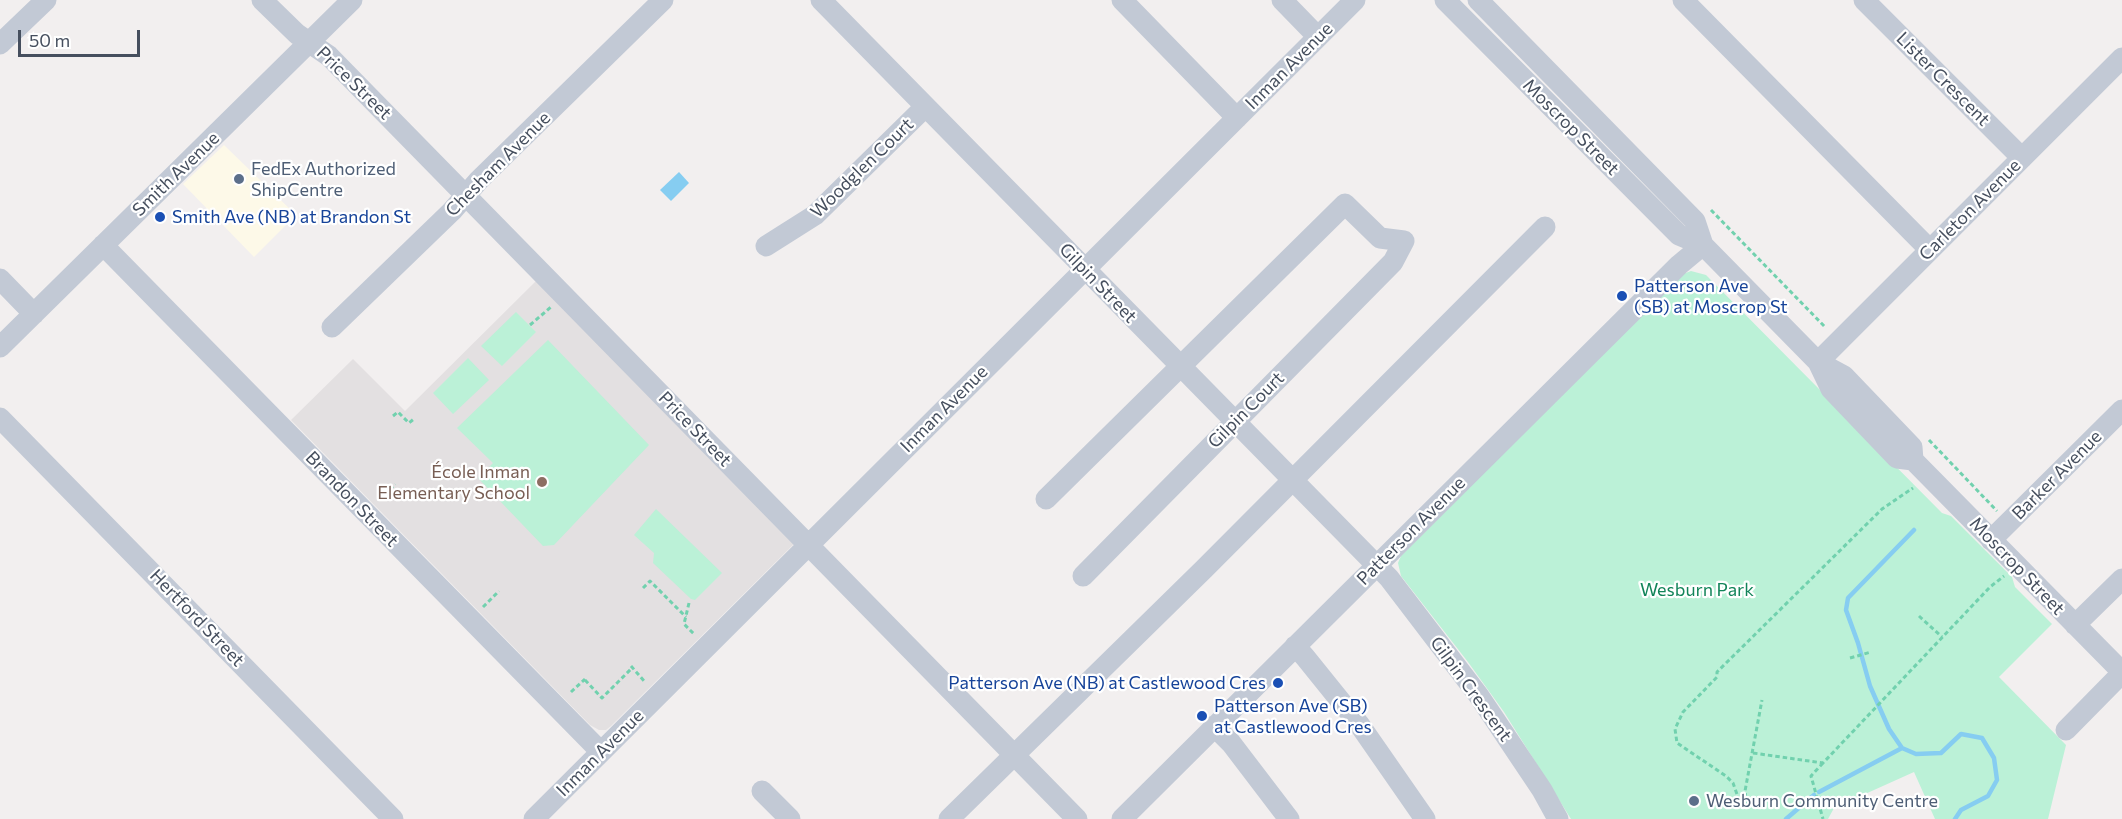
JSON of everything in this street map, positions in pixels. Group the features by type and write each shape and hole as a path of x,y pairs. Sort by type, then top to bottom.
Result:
{"street":[{"path":"0,44 46,0"},
{"name":"Price Street","path":"262,0 297,34 329,56 1077,819"},
{"name":"Smith Avenue","path":"0,347 352,0"},
{"name":"Chesham Avenue","path":"333,327 663,0"},
{"name":"Gilpin Street","path":"821,0 1376,565"},
{"path":"1122,0 1237,118"},
{"path":"1282,0 1318,37"},
{"name":"Inman Avenue","path":"534,819 1355,0"},
{"name":"Moscrop Street","path":"1445,0 1679,235 1703,245 1818,362 1844,376 1912,447 1913,460 2122,673"},
{"name":"Moscrop Street","path":"1478,0 1695,221 1703,245"},
{"path":"1683,0 1930,250"},
{"name":"Lister Crescent","path":"1864,0 2022,158"},
{"name":"Carleton Avenue","path":"1818,362 2122,58"},
{"name":"Woodglen Court","path":"766,246 815,215 925,107"},
{"name":"Gilpin Court","path":"1083,576 1394,262 1404,241 1380,238 1345,204 1180,366"},
{"path":"949,819 1545,227"},
{"name":"Brandon Street","path":"103,245 601,752"},
{"name":"Patterson Avenue","path":"1136,814 1214,726 1680,265 1703,245"},
{"path":"0,279 34,314"},
{"path":"1046,500 1180,366"},
{"name":"Barker Avenue","path":"1991,540 2122,410"},
{"name":"Hertford Street","path":"0,418 393,819"},
{"name":"Gilpin Crescent","path":"1376,565 1392,582 1479,696 1542,790 1558,819"},
{"path":"2075,625 2122,579"},
{"path":"1295,646 1359,724 1425,819"},
{"path":"2066,730 2122,673"},
{"path":"1214,726 1231,743 1289,819"},
{"path":"762,791 790,819"}],"path":[{"path":"530,326 554,304"},
{"path":"393,416 398,412 409,423 415,418"},
{"path":"376,503 394,484"},
{"path":"1742,808 1733,783 1677,743 1675,729 1683,712 1718,677 1717,672 1882,509 1913,488"},
{"path":"1823,819 1811,776 1990,587 2008,573"},
{"path":"643,588 650,581 686,617"},
{"path":"689,603 684,624 690,629"},
{"path":"1919,615 1942,637"},
{"path":"1850,658 1870,652"},
{"path":"571,692 585,680 602,698 631,667 641,677"},
{"path":"1748,805 1745,791 1762,700"},
{"path":"1753,753 1823,763"}],"shaded area":[{"path":"224,145 296,215 254,257 183,184"},
{"name":"École Inman Elementary School","path":"536,281 794,544 606,730 599,730 590,725 291,420 353,359 405,411"}],"green space":[{"name":"Wesburn Park","path":"1691,271 1706,275 1942,513 1951,516 2012,577 2015,587 2052,624 1999,677 2066,745 2048,819 1935,819 1914,772 1834,808 1828,819 1571,819 1504,712 1401,576 1398,563 1401,556 1683,274"},
{"path":"516,312 536,332 502,366 481,346"},
{"path":"548,340 649,445 554,545 543,546 478,478 493,463 457,428"},
{"path":"468,358 489,380 453,414 433,393"},
{"path":"656,509 722,573 695,600 691,599 653,563 654,553 634,535"}],"water":[{"path":"679,172 689,183 671,201 660,190"}],"waterway":[{"path":"1914,530 1848,598 1846,610 1870,686 1889,729 1902,748 1916,754 1941,753 1961,734 1982,738 1994,758 1997,780 1988,796 1961,810 1955,819"},
{"path":"1819,792 1902,748"},
{"path":"1786,819 1814,795"}],"place":[{"name":"FedEx Authorized ShipCentre","path":"239,179"},
{"name":"Smith Ave (NB) at Brandon St","path":"160,217"},
{"name":"Patterson Ave (SB) at Moscrop St","path":"1622,296"},
{"name":"École Inman Elementary School","path":"542,482"},
{"name":"Patterson Ave (NB) at Castlewood Cres","path":"1278,683"},
{"name":"Patterson Ave (SB) at Castlewood Cres","path":"1202,716"},
{"name":"Wesburn Community Centre","path":"1694,801"}]}
